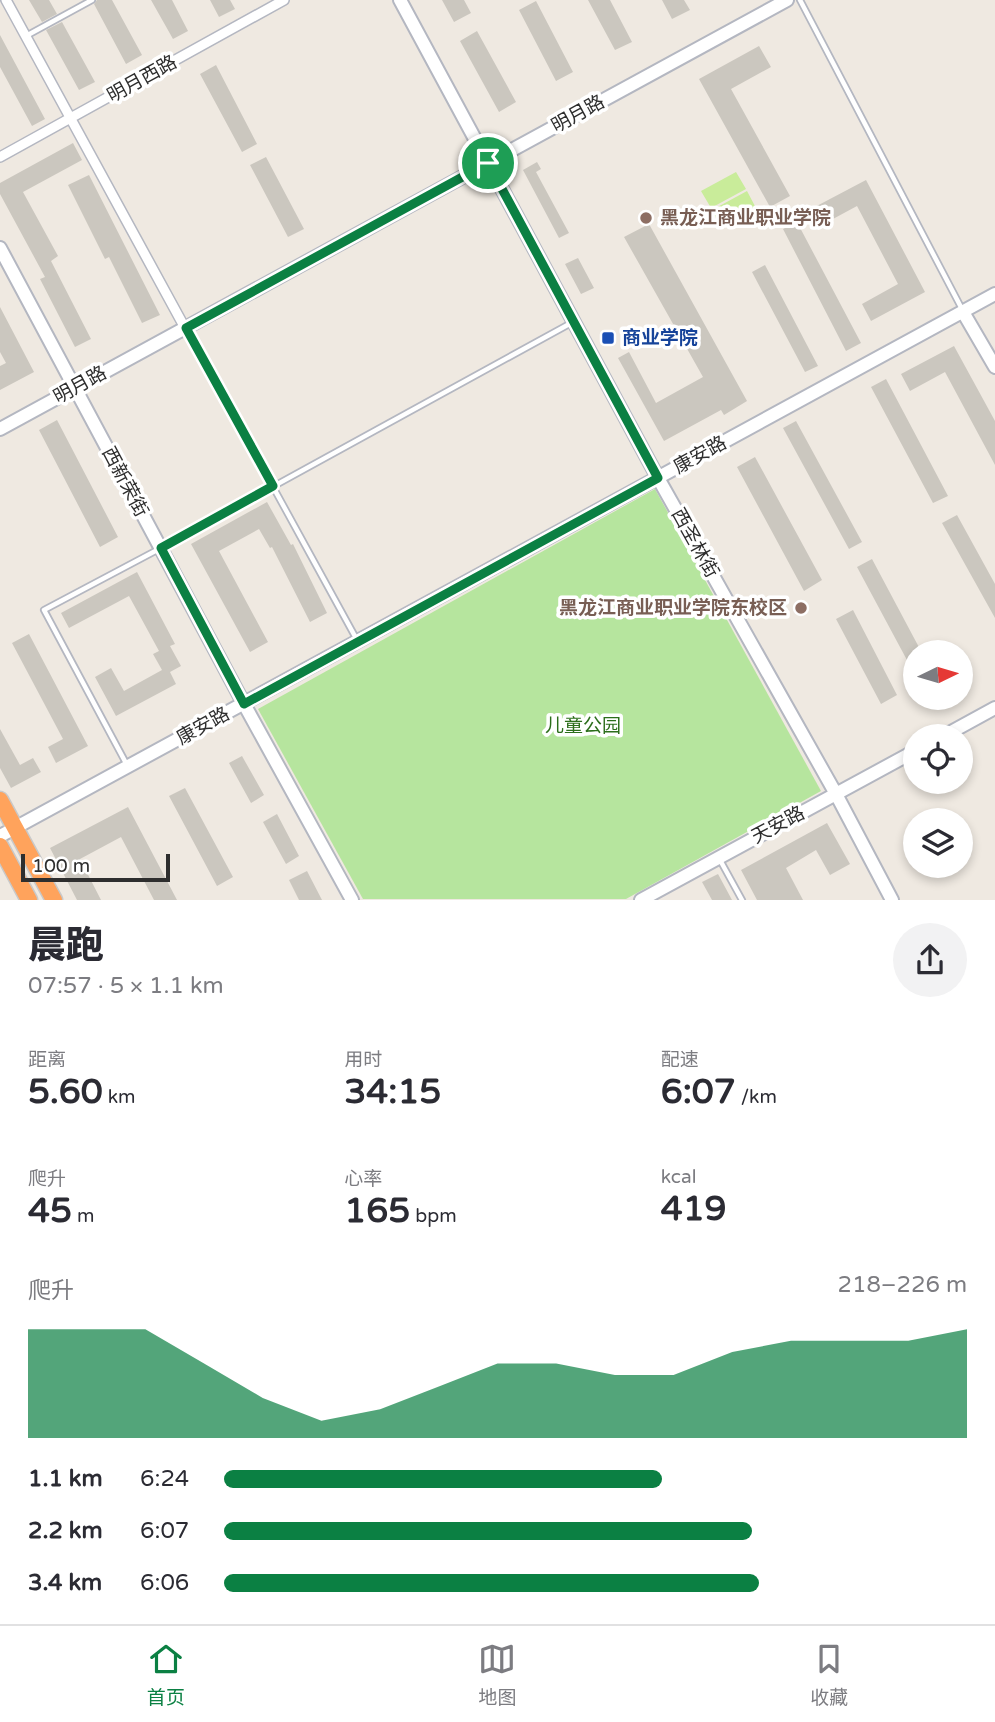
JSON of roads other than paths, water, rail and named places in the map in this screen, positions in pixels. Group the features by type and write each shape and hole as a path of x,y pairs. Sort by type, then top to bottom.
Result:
{"highway":[{"path":"0,800 54,900"},
{"path":"0,846 29,900"}],"street":[{"path":"6,0 186,328"},
{"name":"明月西路","path":"0,157 284,0"},
{"name":"西圣林街","path":"400,0 658,478 836,794 892,900"},
{"name":"明月路","path":"0,429 787,0"},
{"name":"西新荣街","path":"0,248 352,900"},
{"name":"康安路","path":"0,836 995,294"},
{"path":"963,312 995,367"},
{"path":"966,724 995,708"},
{"name":"天安路","path":"641,900 903,758"}],"lane":[{"path":"26,36 92,0"},
{"path":"800,0 963,312"},
{"path":"128,767 44,610 574,321"},
{"path":"186,328 358,641"},
{"path":"719,857 742,900"}],"place":[{"name":"黑龙江商业职业学院","path":"646,218"},
{"name":"商业学院","path":"608,338"},
{"name":"黑龙江商业职业学院东校区","path":"801,608"}],"park label":[{"name":"儿童公园","path":"583,726"}]}
